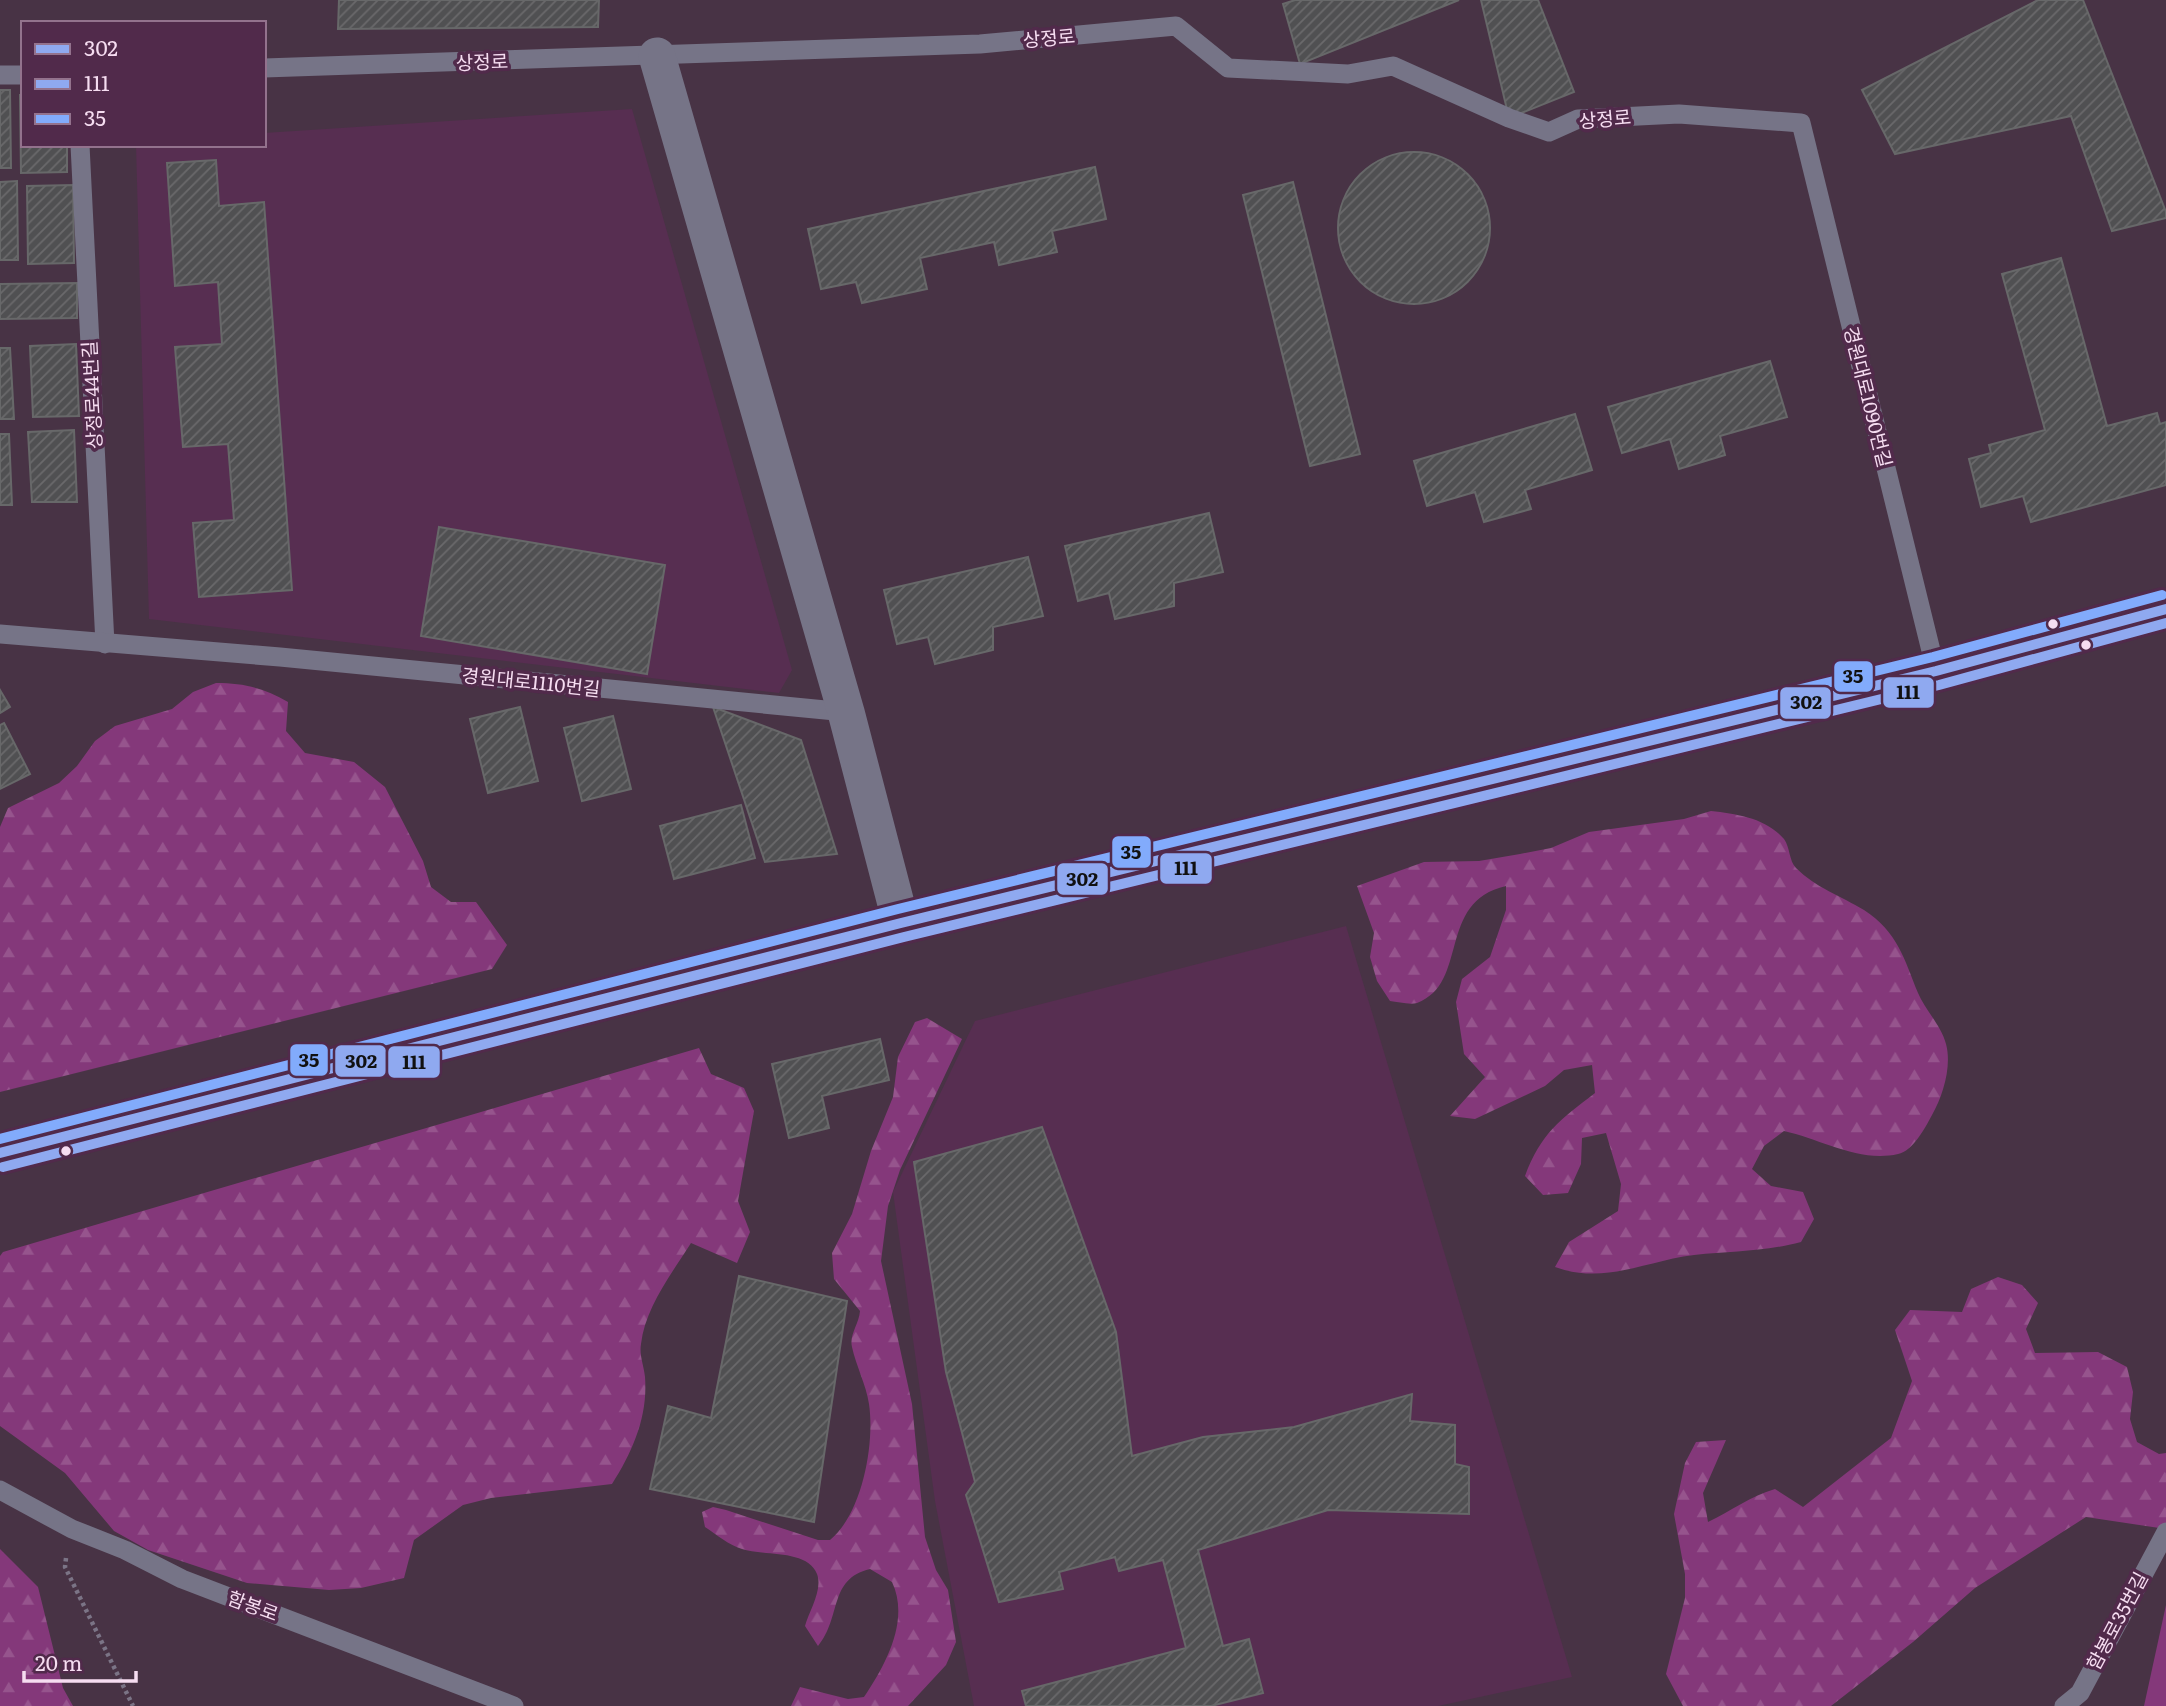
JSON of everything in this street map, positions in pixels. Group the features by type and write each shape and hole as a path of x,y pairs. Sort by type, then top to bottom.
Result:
{"main road":[{"path":"0,1153 901,923 1936,671 2166,609"}],"street":[{"path":"657,56 846,712 901,923"}],"lane":[{"name":"상정로","path":"266,68 980,44 1176,26 1228,68 1348,74 1394,66 1509,118 1549,132 1578,119 1679,114 1801,123"},
{"path":"0,75 21,75"},
{"name":"경원대로1090번길","path":"1801,123 1936,671"},
{"name":"상정로44번길","path":"80,147 104,644"},
{"name":"경원대로1110번길","path":"0,634 280,657 846,712"},
{"name":"함봉로","path":"0,1490 72,1529 125,1550 182,1579 514,1706"},
{"name":"함봉로35번길","path":"2064,1706 2080,1693 2137,1580 2166,1532"}],"path":[{"path":"72,1529 66,1538 65,1567 133,1706"}],"shaded area":[{"path":"632,109 792,670 779,693 149,619 136,147 266,147 266,133"},
{"path":"1346,926 1572,1677 1438,1706 974,1706 935,1501 893,1192 975,1021"}],"green space":[{"path":"216,683 254,687 288,702 286,731 305,753 354,762 385,787 423,861 431,887 451,902 476,902 507,945 492,969 0,1092 0,827 8,808 59,783 77,766 95,741 115,726 172,709 193,692"},
{"path":"1711,811 1741,816 1769,826 1784,839 1794,865 1804,875 1864,910 1885,927 1904,958 1921,999 1944,1037 1948,1062 1943,1090 1918,1138 1909,1148 1898,1154 1883,1156 1855,1153 1784,1131 1764,1146 1752,1169 1771,1186 1803,1192 1814,1219 1801,1242 1694,1255 1608,1273 1573,1272 1555,1267 1569,1242 1618,1211 1621,1184 1606,1133 1582,1138 1581,1164 1568,1193 1543,1195 1525,1176 1538,1149 1553,1128 1595,1093 1592,1065 1564,1070 1545,1086 1475,1119 1450,1116 1485,1077 1464,1054 1456,1002 1462,979 1490,957 1506,910 1506,886 1484,895 1470,908 1461,925 1443,979 1433,993 1411,1004 1390,1001 1377,981 1370,957 1374,933 1357,886 1424,862 1479,861 1520,854 1551,848 1589,832 1684,819"},
{"path":"927,1018 962,1039 900,1170 888,1206 881,1261 912,1404 925,1537 936,1570 948,1590 956,1642 946,1665 908,1706 791,1706 800,1687 848,1699 864,1697 887,1656 897,1626 897,1596 892,1582 870,1569 848,1581 841,1590 830,1623 818,1646 805,1626 818,1587 817,1574 812,1566 795,1557 751,1551 732,1545 705,1527 702,1512 713,1507 818,1540 830,1540 841,1528 858,1496 870,1438 868,1397 851,1343 860,1311 834,1279 832,1253 852,1214 871,1151 893,1097 898,1057 915,1022"},
{"path":"699,1048 711,1074 744,1088 754,1111 738,1201 750,1232 737,1263 691,1243 660,1291 648,1317 641,1344 645,1391 638,1433 612,1484 491,1498 463,1505 414,1540 404,1578 361,1588 329,1590 247,1583 148,1550 114,1531 65,1473 0,1426 0,1256 3,1252"},
{"path":"1998,1277 2022,1285 2038,1303 2026,1329 2035,1353 2098,1352 2127,1367 2133,1392 2130,1419 2137,1442 2159,1454 2166,1453 2166,1529 2086,1517 1975,1588 1913,1642 1831,1706 1683,1706 1666,1674 1685,1598 1685,1574 1674,1514 1685,1463 1696,1442 1726,1440 1703,1493 1708,1522 1775,1489 1803,1507 1891,1438 1912,1381 1895,1330 1910,1310 1962,1312 1971,1289"},
{"path":"0,1549 38,1587 63,1688 73,1706 0,1706"},
{"path":"2166,1605 2166,1706 2144,1706"}],"building":[{"path":"339,0 599,0 598,27 338,29"},
{"path":"1295,0 1459,0 1300,64 1283,4"},
{"path":"1481,0 1538,0 1574,92 1509,118"},
{"path":"2038,0 2083,0 2166,212 2166,218 2112,231 2071,116 1895,154 1862,90"},
{"path":"0,90 10,90 11,168 0,168"},
{"path":"20,94 21,147 67,147 67,172 21,173"},
{"path":"1414,152 1443,158 1468,174 1484,199 1490,228 1484,257 1468,282 1443,298 1414,304 1385,298 1360,282 1344,257 1338,228 1344,199 1360,174 1385,158"},
{"path":"216,160 219,206 264,202 292,590 199,597 193,523 234,520 228,444 183,447 175,347 222,344 218,282 175,286 167,163"},
{"path":"1095,167 1106,219 1052,231 1057,252 999,265 994,242 920,258 927,289 862,303 856,282 821,289 808,229"},
{"path":"17,181 18,260 0,260 0,182"},
{"path":"1293,182 1360,454 1310,466 1243,195"},
{"path":"73,185 74,263 28,264 27,186"},
{"path":"2061,258 2107,426 2157,413 2160,424 2166,422 2166,485 2031,522 2023,496 1981,507 1969,459 1991,453 1989,445 2045,430 2002,274"},
{"path":"77,283 77,318 0,319 0,284"},
{"path":"76,344 79,416 33,417 30,346"},
{"path":"0,348 10,348 14,419 0,419"},
{"path":"1770,361 1787,417 1720,436 1725,455 1679,469 1670,439 1622,453 1608,407"},
{"path":"1575,414 1592,470 1525,490 1531,509 1484,522 1475,492 1427,506 1414,461"},
{"path":"74,430 77,502 32,502 28,432"},
{"path":"0,434 9,434 12,505 0,505"},
{"path":"1209,513 1223,572 1174,583 1174,606 1115,619 1109,593 1078,601 1065,546"},
{"path":"439,527 665,565 647,674 421,636"},
{"path":"1028,557 1043,616 993,627 993,650 935,664 928,637 897,644 884,590"},
{"path":"0,690 10,707 0,713"},
{"path":"520,707 538,781 488,793 470,719"},
{"path":"713,707 801,740 837,854 765,862"},
{"path":"613,716 631,789 582,801 564,728"},
{"path":"4,723 30,774 0,789 0,725"},
{"path":"741,805 755,858 674,879 660,826"},
{"path":"880,1039 889,1080 822,1096 829,1128 789,1138 772,1064"},
{"path":"1042,1127 1116,1332 1132,1456 1203,1437 1294,1427 1412,1394 1410,1421 1455,1425 1455,1464 1469,1467 1469,1514 1328,1510 1198,1550 1223,1646 1249,1639 1263,1693 1211,1706 1026,1706 1022,1691 1186,1648 1163,1560 1119,1571 1115,1557 1059,1572 1063,1589 999,1602 966,1495 975,1482 946,1372 914,1162"},
{"path":"739,1276 847,1301 814,1522 650,1489 668,1406 711,1418"}],"transit line":[{"name":"35","path":"0,1139 898,909 1933,657 2162,595"},
{"name":"302","path":"0,1153 901,923 1936,671 2166,609"},
{"name":"111","path":"3,1167 904,937 1939,685 2166,623"}]}
